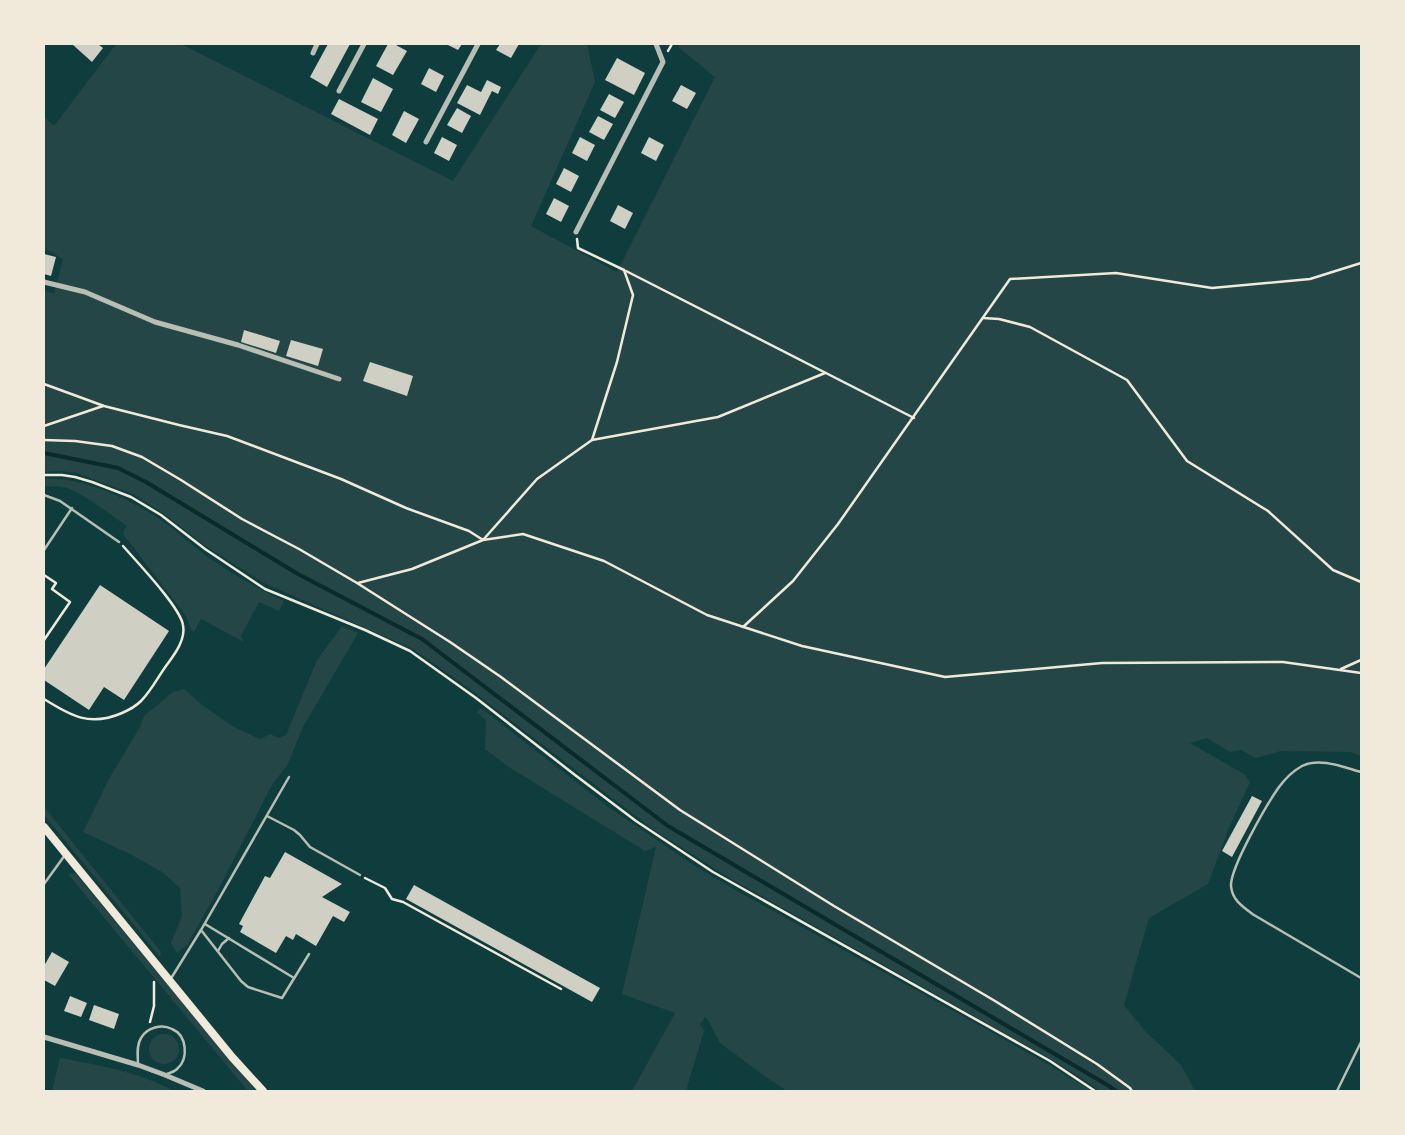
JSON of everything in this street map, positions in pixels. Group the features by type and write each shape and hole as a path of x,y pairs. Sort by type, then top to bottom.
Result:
{"main road":[{"path":"44,827 232,1058 263,1091"}],"street":[{"path":"313,53 317,44"},
{"path":"339,91 364,44"},
{"path":"426,142 478,44"},
{"path":"576,232 663,62 656,44"},
{"path":"44,282 85,292 155,322 238,345 339,379"},
{"path":"44,1037 138,1065 203,1091"}],"lane":[{"path":"44,495 72,508 120,542"},
{"path":"44,550 72,508"},
{"path":"1361,772 1321,762 1302,766 1292,773 1280,786 1252,834 1238,860 1232,875 1231,885 1233,895 1239,904 1254,915 1361,978"},
{"path":"170,981 290,777"},
{"path":"267,816 294,830 310,847 360,875"},
{"path":"44,884 66,854"},
{"path":"205,924 294,978"},
{"path":"201,930 248,987 282,998 309,954"},
{"path":"218,951 229,938"},
{"path":"138,1065 137,1050 141,1037 157,1026 173,1029 181,1036 186,1048 183,1061 177,1070 165,1075"},
{"path":"1337,1091 1361,1042"}],"path":[{"path":"576,232 578,248 914,418"},
{"path":"744,627 793,581 838,524 1010,280 1116,273 1212,288 1310,279 1361,263"},
{"path":"592,440 617,362 633,296 624,270"},
{"path":"983,318 998,319 1030,327 1127,380 1187,461 1268,511 1333,570 1361,582"},
{"path":"483,540 537,479 592,440 718,417 825,373"},
{"path":"44,384 104,406 228,436 341,479 406,508 469,531 483,540"},
{"path":"44,426 104,406"},
{"path":"44,440 74,441 112,446 142,457 242,519 300,549 357,583 458,647 680,810 834,906 1098,1064 1132,1091"},
{"path":"44,476 62,475 75,477 130,497 161,516 205,549 265,588 410,651 476,698 636,820 713,872 1050,1061 1096,1091"},
{"path":"357,583 412,569 483,540 523,534 604,561 707,615 802,646 945,677 1102,662 1283,662 1361,673"},
{"path":"44,699 65,712 88,720 111,718 130,709 142,700 182,640 184,628 182,619 173,605 120,542"},
{"path":"44,575 56,583 52,590 70,602 44,640"},
{"path":"1340,670 1361,660"},
{"path":"360,875 385,888 392,899 402,902 561,989"},
{"path":"149,1030 154,1006 154,982"}],"shaded area":[{"path":"116,44 181,44 453,181 539,47 543,44 587,44 595,82 531,226 617,272 715,77 678,47 680,44 1361,44 1361,756 1351,752 1281,751 1255,758 1241,750 1230,752 1207,738 1190,743 1244,774 1250,782 1229,828 1208,884 1149,918 1124,1005 1145,1031 1181,1065 1195,1091 1100,1091 1052,1060 728,877 654,830 466,686 413,649 264,583 204,545 163,513 133,494 76,473 44,472 44,290 54,294 63,259 44,248 44,117 54,126"},
{"path":"44,479 75,481 91,485 137,506 164,522 224,568 284,601 279,611 259,602 241,636 244,642 201,619 194,632 191,630 186,616 123,534 127,526 74,491 61,487 44,487"},
{"path":"342,626 358,633 303,727 287,766 273,783 217,892 187,945 177,953 171,943 182,916 180,888 162,872 132,855 83,832 109,779 140,727 144,716 173,692 184,689 201,704 232,726 260,739 270,734 278,738 286,735 317,660"},
{"path":"481,708 607,806 695,866 986,1029 1092,1091 787,1091 720,1043 705,1017 700,1024 704,1031 687,1087 688,1091 632,1091 675,1013 622,994 656,847 645,851 509,767 485,749 486,720 477,712"},
{"path":"44,807 161,952 160,957 44,815"},
{"path":"75,873 256,1091 248,1091 68,874"},
{"path":"164,1034 175,1038 179,1049 175,1060 164,1064 153,1060 149,1049 153,1038"},
{"path":"60,1058 133,1074 174,1091 52,1091"}],"building":[{"path":"72,44 98,44 103,48 92,62"},
{"path":"328,44 350,44 327,87 310,77"},
{"path":"388,44 394,44 407,51 393,75 376,66"},
{"path":"446,44 462,44 458,50"},
{"path":"500,44 519,44 511,58 496,50"},
{"path":"617,58 645,73 634,95 605,80"},
{"path":"429,68 444,76 436,92 421,84"},
{"path":"373,78 393,89 381,112 361,102"},
{"path":"487,80 501,87 498,94 492,91 480,115 457,103 467,85 481,92"},
{"path":"681,85 696,93 687,109 672,101"},
{"path":"609,94 624,102 615,118 600,110"},
{"path":"339,99 378,119 370,135 331,114"},
{"path":"457,108 471,116 462,133 447,125"},
{"path":"404,111 419,119 406,143 392,135"},
{"path":"598,116 613,124 604,140 589,132"},
{"path":"442,137 457,145 449,161 434,153"},
{"path":"580,137 595,145 587,161 572,153"},
{"path":"649,137 664,145 656,161 641,153"},
{"path":"564,168 579,176 571,192 556,184"},
{"path":"554,198 569,206 561,222 546,214"},
{"path":"618,205 633,213 625,229 610,221"},
{"path":"44,254 56,257 51,276 44,274"},
{"path":"244,330 280,341 276,353 241,342"},
{"path":"291,340 323,349 318,366 286,356"},
{"path":"370,362 413,376 407,396 363,381"},
{"path":"100,585 169,631 124,700 104,687 89,710 44,680 44,669"},
{"path":"1252,796 1262,801 1232,857 1222,851"},
{"path":"285,852 342,884 322,897 350,912 344,922 333,916 316,946 296,934 293,940 286,936 276,953 240,932 243,926 239,924 265,876 270,878"},
{"path":"414,885 600,988 592,1002 406,899"},
{"path":"52,952 69,962 55,986 44,980 44,966"},
{"path":"70,996 87,1003 81,1017 64,1011"},
{"path":"94,1005 119,1014 114,1029 89,1020"}],"waterway":[{"path":"44,453 118,468 146,482 298,574 422,639 668,826 1116,1091"}]}
